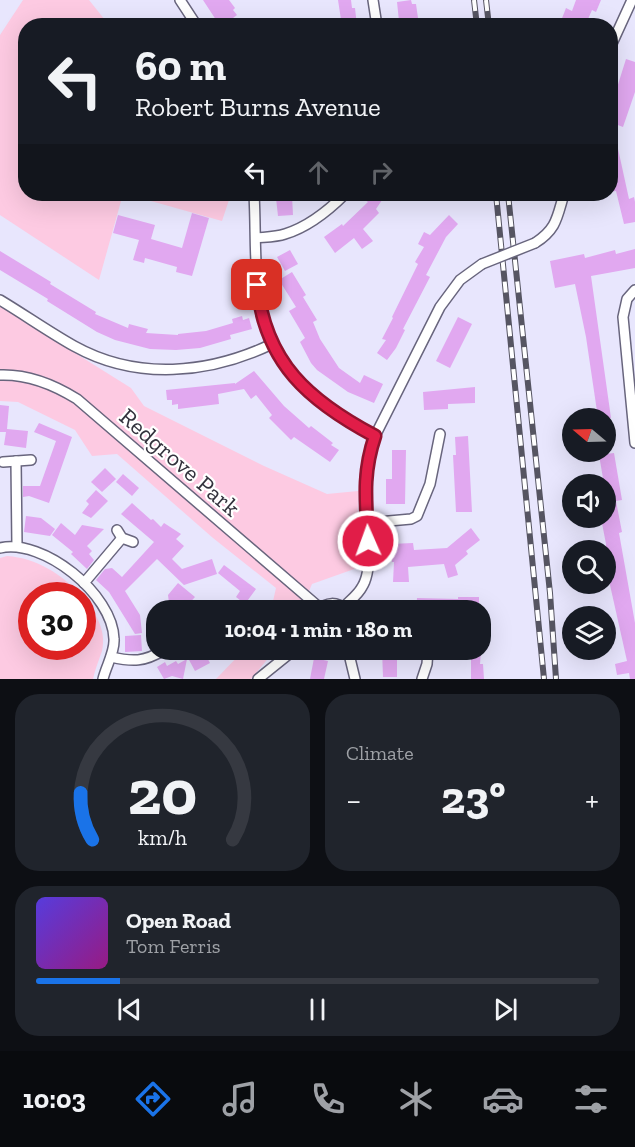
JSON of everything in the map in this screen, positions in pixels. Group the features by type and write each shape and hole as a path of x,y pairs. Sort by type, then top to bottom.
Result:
{"street":[{"path":"180,0 192,18"},
{"path":"373,0 376,18"},
{"path":"618,31 632,0"},
{"path":"254,201 259,300 272,344 288,370 309,393 340,416 375,436"},
{"path":"256,238 284,235 321,214 337,201"},
{"path":"352,600 362,588 369,561 365,479 368,458 375,436 440,307 460,280 482,264 535,243 546,236 553,228 562,201"},
{"path":"635,290 627,299 623,311 633,398 635,443"},
{"path":"0,300 75,346 130,366 169,370 209,367 250,355 272,344"},
{"name":"Redgrove Park","path":"0,375 33,379 56,387 77,399 310,600"},
{"path":"367,523 411,519 417,516 430,484 440,434"},
{"path":"3,462 31,460"},
{"path":"16,461 16,546"},
{"path":"117,530 122,538 133,542"},
{"path":"85,582 122,538"},
{"path":"0,548 16,546 38,552 83,582"},
{"path":"96,599 109,617 114,641 103,679"},
{"path":"111,657 133,662 146,658"},
{"path":"258,679 282,660"},
{"path":"350,660 355,679"},
{"path":"422,679 426,660"}],"shaded area":[{"path":"23,0 89,0 103,18 18,18 18,201 121,201 99,280 0,215 0,35"},
{"path":"151,201 229,201 222,221"},
{"path":"0,306 131,388 144,406 264,466 327,494 358,491 357,568 312,584 305,600 273,600 276,588 213,538 117,454 92,456 75,430 18,402 0,401"},
{"path":"7,556 28,560 48,568 67,582 18,582 18,660 96,660 96,616 103,643 93,679 0,679 0,558"},
{"path":"234,660 267,660 251,679 216,679"}],"building":[{"path":"203,0 229,0 237,15 233,18 215,18"},
{"path":"338,0 351,0 356,18 341,18"},
{"path":"411,0 412,4 416,4 418,18 399,18 397,2"},
{"path":"576,0 601,0 596,12 592,10 588,18 562,18 566,8 572,11"},
{"path":"626,59 635,62 635,92 623,127 618,125 618,84"},
{"path":"618,149 629,199 634,197 635,202 635,222 624,224 618,199"},
{"path":"276,201 292,201 293,215 278,216"},
{"path":"366,201 381,201 376,209 379,213 363,229 373,241 362,249 354,238 335,253 324,237 342,224 343,226 368,202"},
{"path":"192,213 209,218 192,276 176,272 177,267 145,258 144,263 133,260 139,240 113,233 118,215 155,225 151,239 182,248"},
{"path":"449,215 458,224 446,237 426,275 430,277 403,329 405,330 396,348 387,360 377,353 386,340 382,339 418,264 415,262 424,247 418,244 424,232 430,235"},
{"path":"635,249 635,268 591,276 610,408 597,408 575,284 555,288 550,261 584,254 585,258 615,250 616,254"},
{"path":"290,250 298,264 285,271 277,257"},
{"path":"0,251 51,282 50,284 96,312 95,314 128,328 129,324 148,329 146,333 178,335 206,331 233,323 232,319 242,316 243,320 249,318 252,329 230,335 231,339 200,348 176,350 150,349 115,340 97,332 0,270"},
{"path":"292,272 317,320 313,322 320,339 339,368 360,383 364,375 383,384 374,403 348,392 317,370 311,363 300,342 305,338 289,311 296,307 279,280"},
{"path":"458,317 472,324 450,368 436,361"},
{"path":"254,371 284,406 339,450 330,462 294,437 291,440 269,418 272,415 256,395 251,399 244,389 218,394 219,404 178,409 178,404 172,405 172,400 167,400 166,390 235,384"},
{"path":"475,387 475,403 448,404 448,409 424,410 423,392"},
{"path":"0,405 9,406 7,429 28,431 26,448 4,445 6,432 0,432"},
{"path":"39,423 72,437 49,503 29,496 23,497 23,486 40,486 56,441 34,432"},
{"path":"468,436 472,512 456,512 453,455 456,455 455,437"},
{"path":"392,450 406,450 405,504 386,504 386,479 392,479"},
{"path":"600,462 616,462 622,500 616,501 616,474 602,474"},
{"path":"105,468 116,479 102,492 91,482"},
{"path":"123,474 139,488 132,496 116,482"},
{"path":"96,490 108,501 91,518 82,513 89,504 86,501"},
{"path":"616,501 622,532 619,533 635,623 635,679 630,679 629,673 617,675 615,664 627,661 612,594 616,594 616,540 605,540 603,528 616,528"},
{"path":"132,503 161,527 164,523 181,534 176,539 184,546 172,559 182,569 212,559 217,574 184,585 157,559 125,591 140,615 142,633 135,634 109,592 96,580 105,569 112,568 122,577 154,542 121,514"},
{"path":"26,516 41,518 55,529 50,536 24,532"},
{"path":"61,523 75,535 82,525 104,529 87,546 92,551 89,554 94,560 87,569 71,554 73,552 52,535"},
{"path":"471,528 480,540 466,551 468,554 455,565 458,575 448,578 444,564 408,567 409,582 393,582 394,562 392,562 391,544 413,543 414,550 447,548"},
{"path":"224,565 256,589 248,600 240,600 236,597 240,591 218,573"},
{"path":"178,583 195,597 192,600 169,600 168,595"},
{"path":"458,597 479,597 479,600 417,600 417,598 458,599"},
{"path":"141,635 142,651 125,652 125,636"},
{"path":"187,660 183,679 172,676 164,679 157,667 165,662 167,666 176,661 178,664"},
{"path":"189,660 208,660 210,663 195,671"},
{"path":"314,660 328,661 324,679 310,679"},
{"path":"382,660 397,660 397,677 383,677"},
{"path":"471,660 480,660 480,664 483,664 484,679 471,679"}],"railway":[{"path":"474,0 476,18"},
{"path":"486,0 488,18"},
{"path":"497,201 544,679"},
{"path":"509,201 550,593 556,679"}],"route":[{"path":"257,285 266,330 288,370 321,403 375,436 368,458 365,479 368,541"}]}
